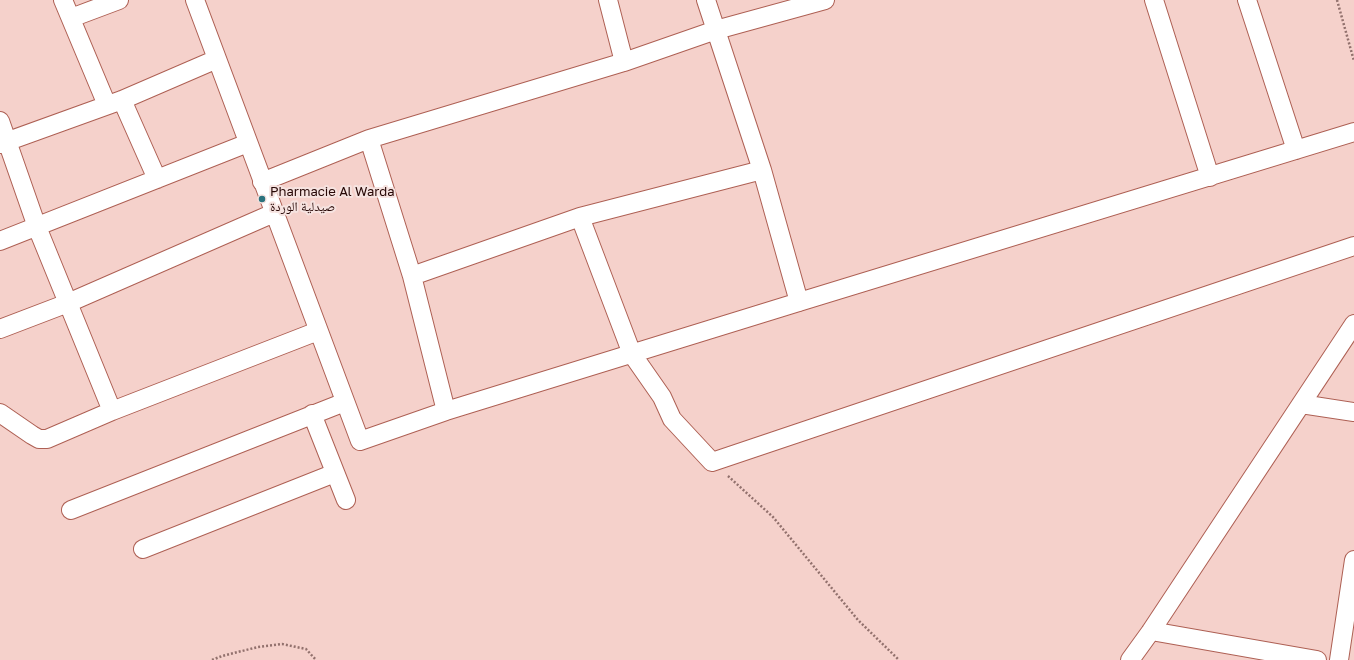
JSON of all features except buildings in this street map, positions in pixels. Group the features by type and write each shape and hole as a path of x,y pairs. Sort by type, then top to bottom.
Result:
{"street":[{"path":"63,0 114,103 157,179"},
{"path":"71,18 119,0"},
{"path":"195,0 360,441 446,411 1354,132"},
{"path":"608,0 624,62"},
{"path":"706,0 762,170 799,302"},
{"path":"262,182 369,139 624,62 716,30 802,3 825,0"},
{"path":"1154,0 1210,177"},
{"path":"1247,0 1296,150"},
{"path":"4,143 114,103 217,59"},
{"path":"0,121 4,143 112,411"},
{"path":"369,139 412,276 446,411"},
{"path":"0,241 248,143"},
{"path":"412,276 580,217 762,170"},
{"path":"0,329 68,303 274,213"},
{"path":"580,217 632,354 662,397 672,418 712,462 1354,246"},
{"path":"1130,660 1151,631 1354,324"},
{"path":"0,413 32,435 47,439 112,411 318,331"},
{"path":"71,510 345,402"},
{"path":"1301,404 1354,412"},
{"path":"312,414 346,500"},
{"path":"143,549 336,473"},
{"path":"1339,660 1354,560"},
{"path":"1151,631 1317,660"}],"path":[{"path":"1336,0 1354,61"},
{"path":"712,462 773,517 858,620 899,660"},
{"path":"212,660 258,647 282,644 306,650 316,660"}],"place":[{"name":"Pharmacie Al Warda صيدلية الوردة","path":"262,199"}]}
